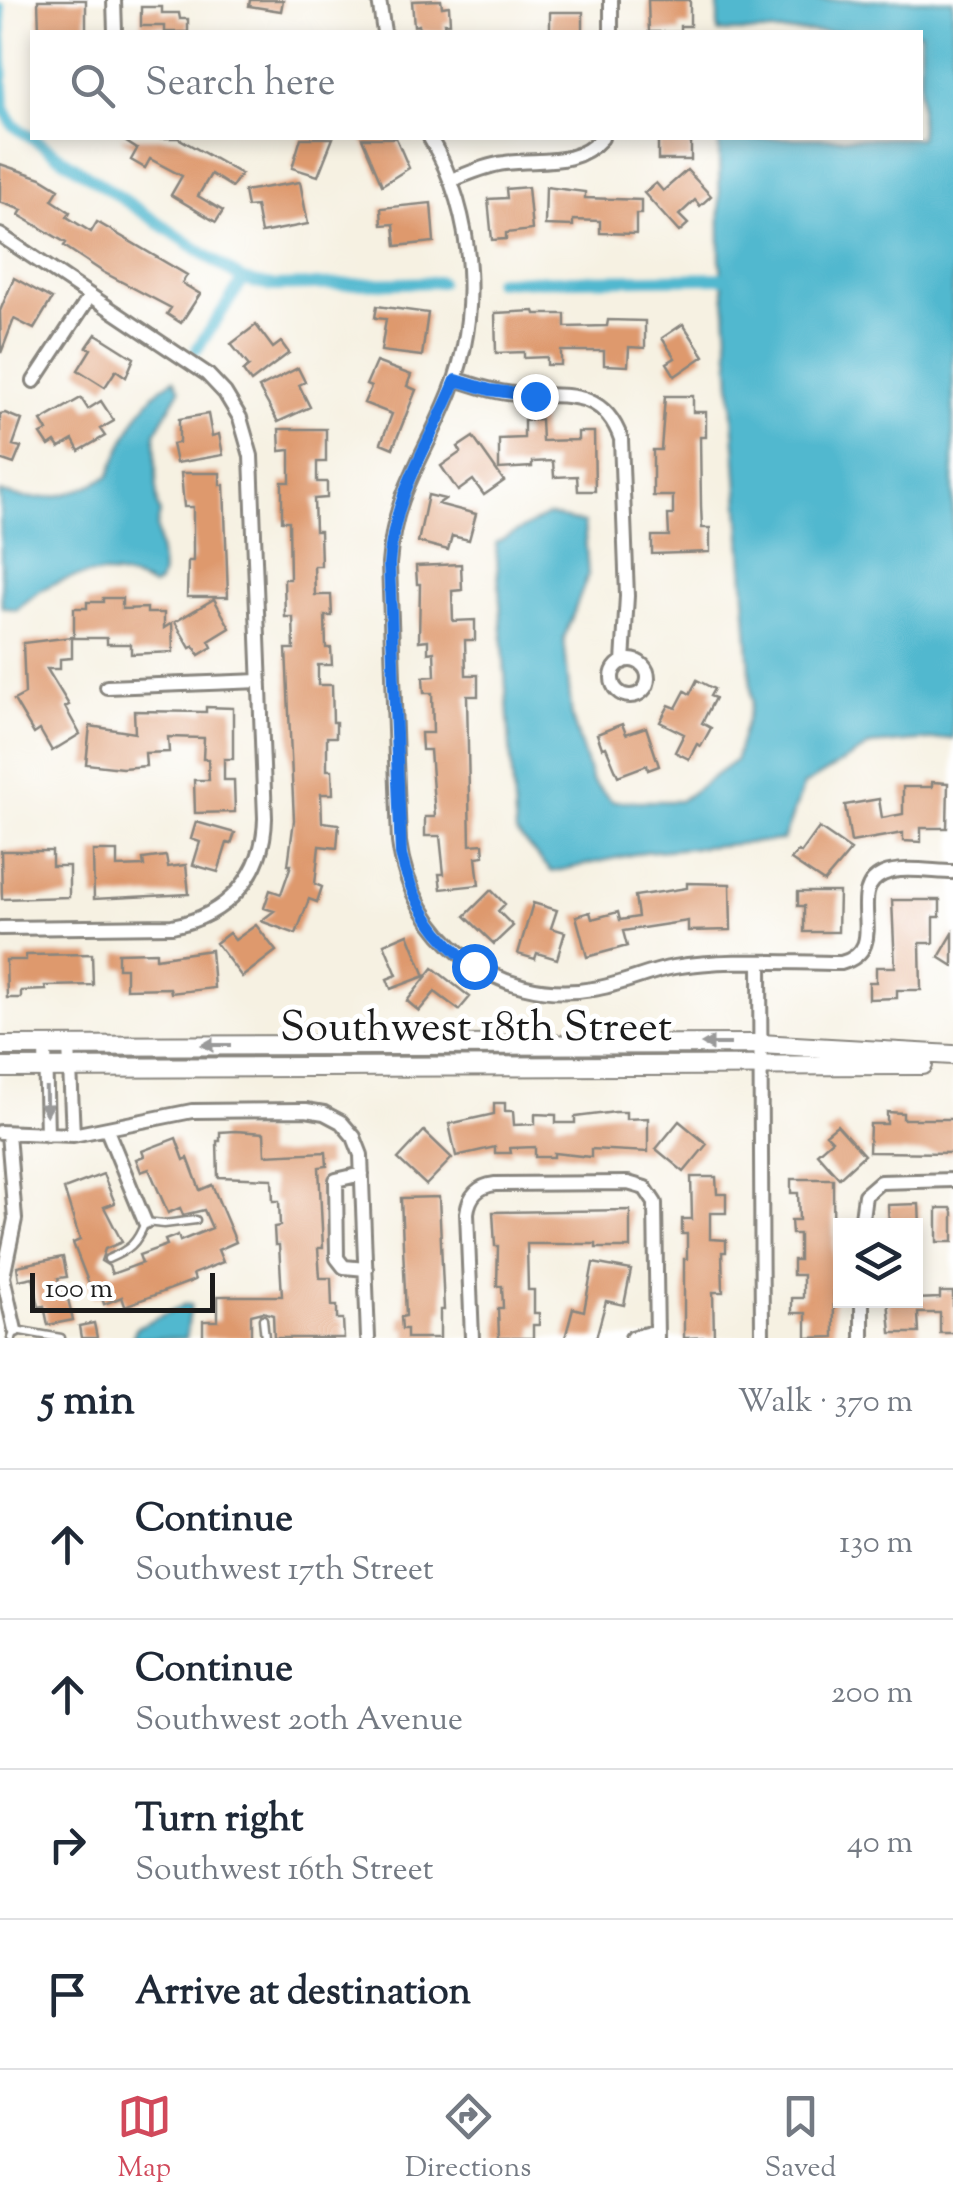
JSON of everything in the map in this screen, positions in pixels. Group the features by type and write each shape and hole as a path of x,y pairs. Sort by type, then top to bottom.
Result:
{"main road":[{"name":"Southwest 18th Street","path":"0,1046 760,1044 953,1055"},
{"name":"Southwest 18th Street","path":"0,1068 953,1066"}],"street":[{"path":"114,0 115,30"},
{"path":"379,0 384,30"},
{"path":"610,0 611,30"},
{"path":"431,140 452,180 465,228 467,317 456,380 404,490 391,539 389,564 400,842 408,882 434,930 474,966 512,984 565,992 592,990 673,967 841,963 854,960 863,951 867,938 866,894 873,880 890,872 953,872"},
{"path":"452,180 498,164 569,160 600,140"},
{"path":"0,236 207,374 240,418 251,456 265,831 254,868 230,900 197,920 172,926 0,928"},
{"path":"34,380 90,296"},
{"path":"456,380 512,394 577,396 600,407 616,427 621,439 628,596 623,662"},
{"path":"107,687 260,681"},
{"path":"760,964 762,1338"},
{"path":"69,1045 74,1135"},
{"path":"45,1046 47,1136"},
{"path":"14,1334 3,1277 16,1219 4,1133 74,1135 192,1111 315,1110 341,1122 354,1137 361,1155 368,1338"},
{"path":"106,1130 145,1222"},
{"path":"362,1174 336,1180 338,1258 344,1267 366,1270"},
{"path":"862,1218 864,1195 880,1182 953,1180"},
{"path":"472,1338 468,1204 478,1189 495,1184 628,1182 645,1188 655,1203 657,1335 632,1338"},
{"path":"862,1308 862,1338"}],"lane":[{"path":"108,1260 130,1250 145,1222 196,1220"},
{"path":"263,1319 265,1338"},
{"path":"14,1334 61,1338"}],"water":[{"path":"718,0 953,0 953,738 871,745 804,785 783,840 644,852 552,872 516,833 496,543 548,515 584,523 588,575 564,638 572,718 592,781 612,801 680,801 735,761 752,702 720,259 719,140 923,140 923,30 718,30"},
{"path":"174,379 180,390 155,433 162,573 159,583 153,587 127,577 83,575 43,589 17,610 2,607 0,492 28,498 56,496 109,476 143,409"},
{"path":"191,1304 186,1338 132,1338 137,1327"}],"building":[{"path":"38,0 86,0 86,29 39,30"},
{"path":"250,0 283,0 281,11 249,6"},
{"path":"441,0 442,7 449,6 450,23 444,23 445,30 420,30 419,25 414,26 412,1"},
{"path":"648,0 690,0 690,26 680,26 680,30 649,30"},
{"path":"141,7 162,7 162,13 179,13 180,19 188,19 188,30 141,26"},
{"path":"550,12 583,12 583,30 550,30"},
{"path":"123,140 182,140 241,174 232,187 211,174 198,196 223,211 216,222 171,195 182,176 150,159 145,168 131,160 137,149"},
{"path":"300,140 332,140 318,176 292,168"},
{"path":"363,140 397,140 409,168 382,185"},
{"path":"658,140 691,140 691,160 658,160"},
{"path":"0,164 41,178 59,189 52,200 70,212 67,217 91,232 97,222 187,275 182,283 200,294 181,323 167,314 171,308 103,272 64,246 66,243 19,215 22,210 0,202"},
{"path":"687,170 711,196 700,206 695,200 679,215 688,224 679,232 644,193 656,183 663,191"},
{"path":"300,182 308,224 261,233 256,206 247,207 244,191"},
{"path":"528,187 532,230 506,233 506,239 492,240 488,199 507,198 506,189"},
{"path":"546,187 585,192 585,198 641,200 636,234 600,233 600,221 573,220 573,226 545,225"},
{"path":"431,203 434,242 396,246 394,224 382,225 381,208"},
{"path":"14,278 52,299 34,329 14,319 1,353 0,311"},
{"path":"377,306 428,313 422,356 381,351 386,319 375,318"},
{"path":"495,313 565,314 565,327 607,326 608,320 645,321 645,348 629,347 628,366 604,365 604,351 561,351 561,365 547,365 547,357 524,358 524,352 496,353"},
{"path":"683,324 704,356 675,376 667,363 675,358 662,338"},
{"path":"256,325 273,348 281,342 289,353 251,382 243,371 249,366 231,344"},
{"path":"96,334 134,358 126,377 116,370 105,387 78,370"},
{"path":"376,362 411,375 407,386 416,390 393,448 381,443 392,414 364,403 371,387 366,385"},
{"path":"298,368 305,382 299,385 310,407 278,422 259,388"},
{"path":"665,396 693,396 693,412 706,412 706,437 700,437 701,506 702,528 710,528 710,552 652,554 652,536 669,536 668,515 673,515 673,496 653,496 653,450 661,450"},
{"path":"81,398 88,409 101,401 114,421 100,429 105,436 79,451 73,440 59,448 55,442 49,446 41,434 47,431 41,421"},
{"path":"0,414 22,420 13,445 21,447 14,464 0,459"},
{"path":"208,414 212,436 219,434 223,455 176,463 172,444 179,443 179,419"},
{"path":"541,419 542,441 578,440 578,432 594,432 595,491 578,491 577,476 554,477 553,461 499,469 499,439 524,438 524,420"},
{"path":"279,429 326,429 326,462 317,462 317,482 327,482 327,498 314,499 321,566 314,566 315,595 331,595 332,616 325,616 326,648 331,648 332,665 318,665 318,685 332,685 336,722 336,737 327,737 327,770 332,770 333,794 321,794 322,822 339,824 337,848 319,846 315,884 322,887 317,902 309,899 296,934 261,921 274,911 264,908 270,890 281,894 291,865 294,820 286,649 294,649 293,617 285,617 284,579 290,579 289,521 282,521 282,482 290,482 290,450 280,451"},
{"path":"473,437 504,481 484,495 473,480 458,491 441,466 461,452 458,447"},
{"path":"181,473 220,473 220,485 224,485 228,597 187,597 188,561 193,561 193,507 184,507"},
{"path":"428,495 445,499 438,504 476,514 469,540 452,536 448,550 418,542"},
{"path":"461,564 462,590 452,591 453,621 475,620 475,640 465,640 466,675 478,675 478,696 467,696 470,845 483,844 484,856 476,857 479,885 441,889 439,874 444,874 440,836 425,836 425,817 435,817 430,750 422,750 421,733 433,733 432,693 424,693 423,677 435,676 434,652 428,653 428,640 419,641 420,584 416,566"},
{"path":"103,598 122,598 122,609 147,608 147,613 164,613 164,628 172,623 173,652 131,654 131,644 107,644 107,638 74,638 74,608 87,608 87,602 103,602"},
{"path":"214,599 230,628 209,641 212,647 199,655 194,646 190,648 175,622"},
{"path":"72,637 72,658 60,659 60,669 47,669 69,705 65,707 80,734 52,751 40,730 34,734 14,700 25,694 23,643"},
{"path":"697,680 714,689 710,696 715,698 702,723 711,728 689,759 675,752 684,734 660,722 669,705 676,708"},
{"path":"206,707 233,708 233,759 224,759 224,780 234,780 235,812 195,813 194,780 209,780 208,759 203,759 204,738 168,737 169,752 145,753 146,766 86,764 90,726 135,733 134,711 206,712"},
{"path":"622,724 626,734 646,727 659,766 648,770 647,765 618,776 597,734"},
{"path":"932,782 948,783 947,828 921,828 921,842 903,841 903,833 851,842 845,805 879,799 882,818 903,814 903,787 932,787"},
{"path":"196,822 235,833 231,844 227,843 218,872 193,865 200,842 191,839"},
{"path":"819,828 851,850 824,882 791,860"},
{"path":"1,851 52,851 52,866 69,866 69,897 2,899"},
{"path":"93,851 117,851 117,867 144,866 143,859 166,856 168,867 186,865 189,894 94,899"},
{"path":"687,883 730,884 731,930 688,931 688,921 623,931 627,946 587,957 576,916 590,912 592,919 618,912 620,920 638,917 635,896 687,888"},
{"path":"491,890 505,904 498,911 513,926 494,944 465,916"},
{"path":"798,892 839,892 838,932 804,932 804,906 798,906"},
{"path":"892,900 940,900 940,917 934,917 934,943 920,943 921,990 897,990 897,998 869,999 869,982 876,982 876,967 895,967"},
{"path":"533,903 557,910 551,928 565,932 557,959 537,953 535,959 518,954"},
{"path":"256,925 276,951 242,977 216,943 229,933 235,940"},
{"path":"953,933 953,966 939,957"},
{"path":"408,934 425,976 391,989 387,979 397,975 384,944"},
{"path":"211,950 214,988 171,993 170,988 126,989 126,968 118,968 118,953 156,952 156,958"},
{"path":"92,954 93,985 45,986 46,990 21,991 21,998 7,998 6,960 26,960 26,955"},
{"path":"433,968 470,997 459,1010 435,992 419,1011 407,1001"},
{"path":"494,1103 505,1103 505,1111 513,1111 514,1125 535,1124 535,1114 556,1115 556,1123 575,1123 575,1117 615,1112 626,1112 626,1119 648,1118 648,1152 591,1149 591,1157 554,1153 554,1157 535,1157 535,1147 495,1153 495,1147 456,1156 449,1124 494,1114"},
{"path":"887,1112 903,1113 903,1119 953,1119 953,1153 869,1152 870,1124 887,1124"},
{"path":"679,1121 707,1144 684,1172 656,1149"},
{"path":"837,1125 864,1155 839,1178 817,1153 832,1140 826,1134"},
{"path":"424,1131 452,1158 426,1185 398,1159"},
{"path":"220,1132 264,1133 265,1155 326,1152 327,1166 319,1167 323,1248 318,1248 320,1278 331,1278 332,1306 337,1306 337,1319 343,1319 344,1338 274,1338 273,1315 263,1312 251,1315 251,1338 203,1338 203,1321 218,1321 218,1296 282,1296 274,1227 280,1226 279,1201 273,1201 272,1179 218,1177"},
{"path":"176,1138 200,1190 212,1185 236,1242 218,1250 223,1262 193,1274 195,1280 125,1306 122,1297 104,1304 101,1295 94,1297 73,1243 80,1240 64,1189 103,1174 115,1203 104,1207 122,1242 105,1249 101,1261 112,1274 142,1263 139,1255 167,1245 165,1240 178,1235 180,1241 212,1228 204,1210 183,1215 180,1208 168,1213 149,1169 141,1172 136,1159 144,1156 142,1151"},
{"path":"691,1177 716,1177 717,1194 726,1194 726,1213 710,1213 710,1239 726,1240 726,1252 722,1252 723,1292 713,1292 714,1337 684,1338 687,1234 682,1234 682,1219 692,1219"},
{"path":"791,1179 833,1179 834,1337 806,1338 806,1313 792,1313 792,1298 803,1298 803,1275 793,1275 793,1260 799,1260 799,1234 792,1234 791,1220 799,1220 798,1193 791,1193"},
{"path":"439,1197 444,1310 440,1310 440,1338 407,1338 401,1317 406,1316 401,1198"},
{"path":"919,1204 920,1218 889,1218 888,1205"},
{"path":"937,1208 951,1208 953,1212 953,1242 937,1242"},
{"path":"630,1210 630,1248 527,1244 528,1290 534,1290 534,1313 539,1313 539,1325 533,1325 533,1338 499,1338 502,1286 497,1286 498,1246 493,1212"},
{"path":"63,1257 67,1277 58,1278 73,1320 48,1325 44,1306 39,1307 33,1277 19,1280 17,1266"},
{"path":"593,1263 631,1270 624,1305 606,1301 596,1338 565,1338 573,1308 584,1311"},
{"path":"940,1292 953,1292 953,1333 940,1333 940,1313 918,1313 919,1333 891,1333 889,1308 923,1308 923,1299 940,1298"},
{"path":"94,1323 97,1338 81,1338 79,1326"}],"waterway":[{"path":"0,9 4,108 13,125 30,136"},
{"path":"35,140 243,280 272,286 440,282"},
{"path":"497,281 722,278"},
{"path":"197,349 243,280"}],"route":[{"path":"474,966 453,950 426,918 408,882 401,855 391,539 404,490 456,380 490,390 535,396"}]}
